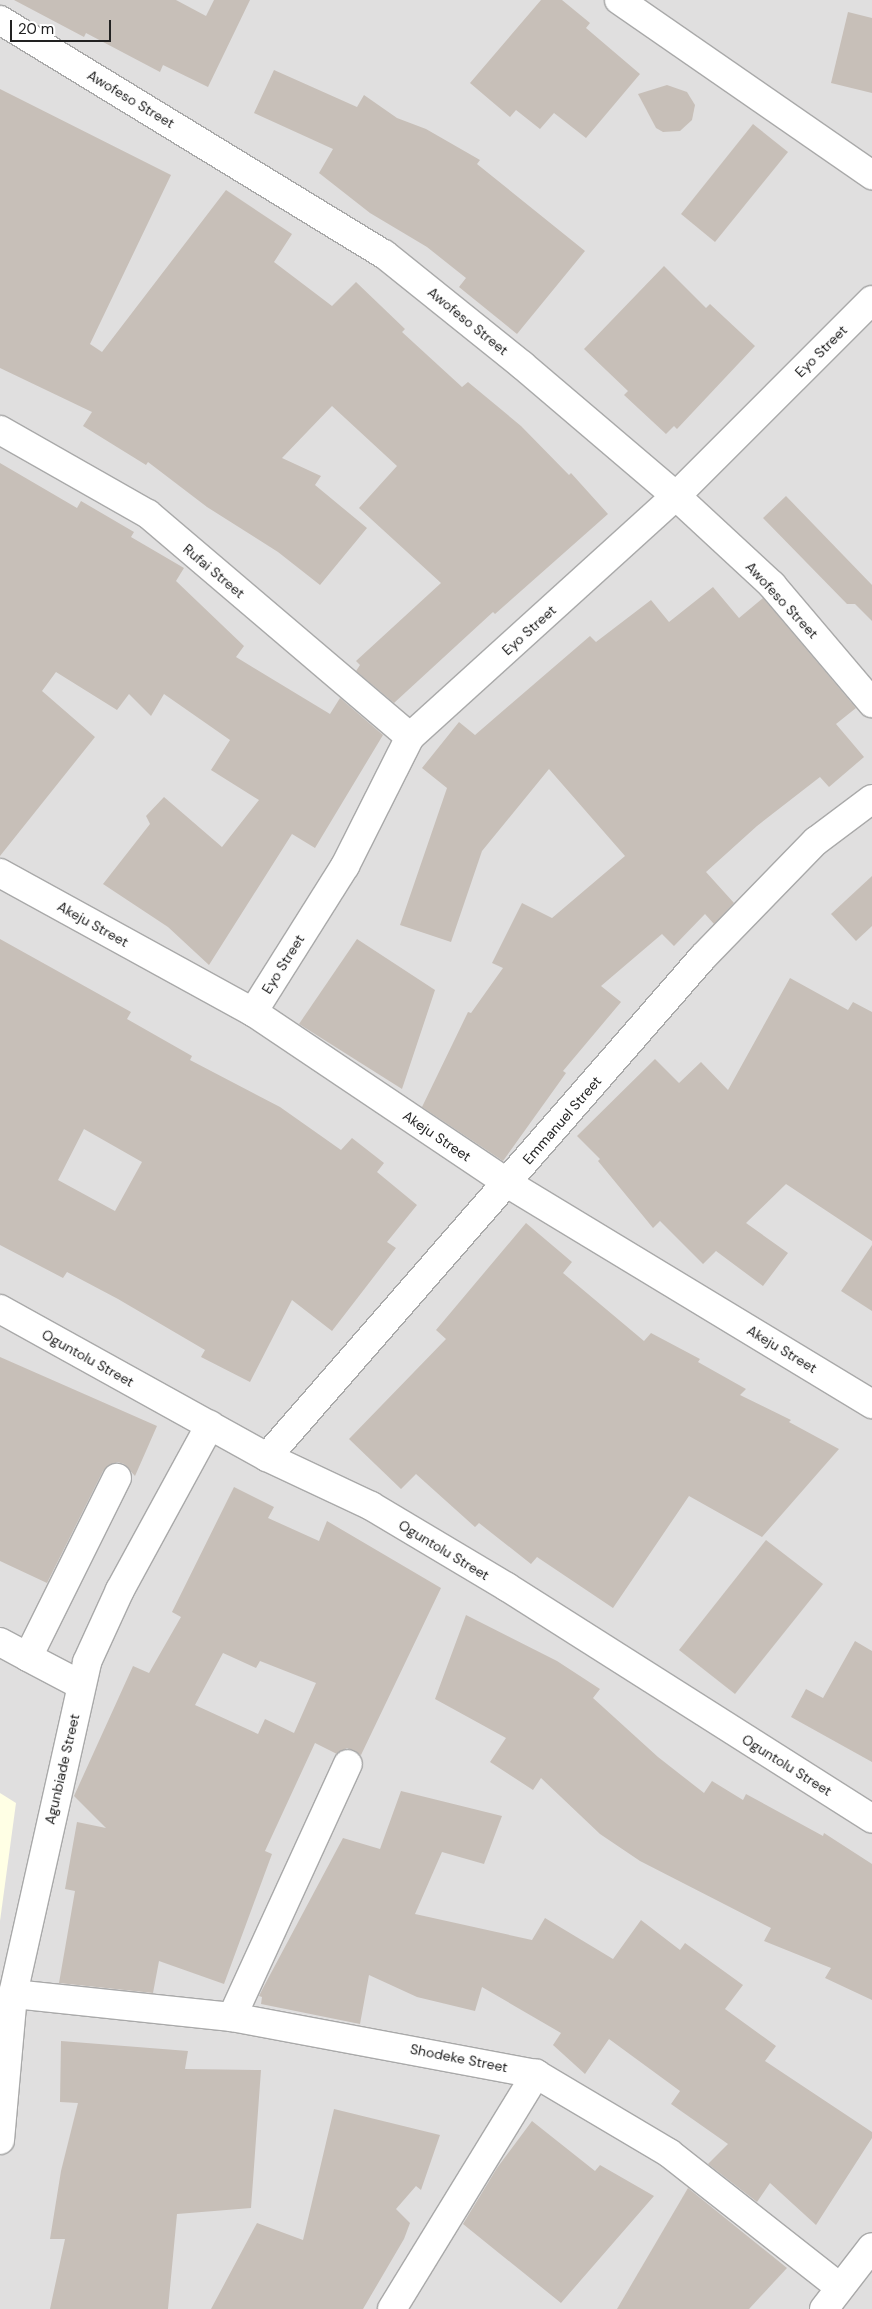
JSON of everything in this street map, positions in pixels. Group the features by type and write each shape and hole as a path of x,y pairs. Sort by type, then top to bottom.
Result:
{"street":[{"path":"619,0 872,175"},
{"name":"Awofeso Street","path":"0,20 384,254 522,365 676,496 772,585 872,703"},
{"name":"Eyo Street","path":"253,1012 345,866 410,737 676,496 872,300"},
{"name":"Rufai Street","path":"0,430 148,514 410,737"},
{"name":"Emmanuel Street","path":"268,1457 703,957 816,841 872,799"},
{"name":"Akeju Street","path":"0,873 253,1012 507,1183 872,1404"},
{"name":"Oguntolu Street","path":"0,1309 268,1457 371,1506 507,1587 872,1820"},
{"name":"Agunbiade Street","path":"0,2140 13,1994 87,1662 120,1590 210,1425"},
{"path":"28,1657 117,1478"},
{"path":"0,1642 81,1685"},
{"path":"232,2017 348,1764"},
{"name":"Shodeke Street","path":"13,1994 232,2017 536,2074 669,2153 832,2298"},
{"path":"392,2309 536,2074"},
{"path":"832,2298 872,2247"}],"shaded area":[{"path":"0,0 872,0 872,2309 0,2309"},
{"path":"0,1793 16,1803 0,1921"}],"building":[{"path":"14,0 176,0 206,16 214,0 250,0 208,87 163,65 160,72 86,33 84,37"},
{"path":"541,0 562,0 590,23 586,28 640,74 586,138 554,113 540,129 516,110 510,117 470,83"},
{"path":"848,12 872,18 872,93 831,83"},
{"path":"274,70 357,107 364,95 397,118 426,129 480,160 477,164 585,251 517,334 459,287 466,278 427,247 370,213 319,173 333,149 254,113"},
{"path":"667,85 687,92 695,105 692,120 680,131 663,132 656,128 638,94"},
{"path":"0,89 171,175 90,344 102,352 226,190 292,234 274,262 332,306 356,282 405,329 402,332 462,387 468,382 521,426 569,475 571,473 608,514 495,614 493,612 394,703 356,671 360,665 356,661 441,583 359,508 397,466 332,406 282,458 321,476 315,485 367,528 320,585 278,552 207,507 148,462 146,465 83,426 92,412 0,368"},
{"path":"753,124 788,152 715,242 681,214"},
{"path":"664,266 706,308 710,304 755,346 677,429 674,426 666,434 624,395 628,391 584,349"},
{"path":"0,463 77,508 81,501 134,532 131,537 184,568 176,581 244,646 236,657 330,714 340,698 383,735 315,848 292,834 209,965 168,927 103,884 150,824 146,816 164,797 222,847 259,800 211,770 230,740 164,694 151,716 129,694 117,710 56,672 42,691 95,737 0,856"},
{"path":"786,496 872,585 872,621 855,604 847,604 763,518"},
{"path":"713,587 739,618 763,598 856,708 836,724 864,757 829,787 820,777 757,826 706,872 734,903 714,924 705,914 674,946 662,934 601,986 621,1002 563,1071 566,1073 503,1161 422,1107 468,1012 471,1013 503,968 492,963 522,903 552,918 625,856 549,769 482,851 451,942 400,925 447,788 422,768 459,722 475,735 590,636 596,642 651,600 669,622"},
{"path":"872,876 872,926 856,941 831,914"},
{"path":"0,939 131,1012 127,1019 192,1056 190,1060 280,1107 341,1150 352,1138 384,1163 377,1172 417,1205 387,1242 396,1248 332,1331 292,1300 250,1382 201,1357 205,1350 118,1299 67,1272 63,1278 0,1245","holes":["84,1129 142,1162 115,1211 58,1180"]},
{"path":"357,939 435,990 402,1089 299,1024"},
{"path":"790,978 848,1010 853,1002 872,1012 872,1241 786,1184 746,1223 788,1253 763,1286 716,1251 703,1264 660,1221 653,1228 598,1161 600,1159 577,1136 655,1059 679,1083 701,1062 728,1090"},
{"path":"526,1223 572,1262 563,1273 644,1341 651,1333 700,1359 698,1362 746,1389 740,1395 791,1420 789,1422 839,1449 762,1537 689,1496 613,1608 537,1557 531,1564 479,1523 475,1527 416,1474 401,1489 349,1439 446,1339 436,1330"},
{"path":"872,1245 872,1311 841,1291"},
{"path":"0,1357 157,1426 135,1476 124,1464 117,1462 103,1471 47,1583 0,1561"},
{"path":"234,1487 274,1507 268,1518 319,1541 327,1521 441,1588 361,1755 347,1748 337,1754 315,1743 265,1851 272,1854 224,1984 159,1961 153,1993 59,1983 75,1891 65,1889 77,1822 106,1828 74,1796 133,1666 149,1673 181,1617 172,1612","holes":["223,1653 256,1668 260,1661 316,1683 294,1733 265,1719 258,1734 195,1705"]},
{"path":"766,1540 823,1584 735,1694 679,1650"},
{"path":"466,1615 557,1661 600,1689 593,1698 658,1757 704,1793 712,1781 743,1800 746,1794 823,1836 824,1833 872,1864 872,2000 825,1978 831,1968 764,1941 771,1928 640,1861 600,1834 541,1778 533,1790 490,1762 506,1738 435,1699"},
{"path":"855,1641 872,1651 872,1762 791,1717 806,1689 823,1698"},
{"path":"401,1791 502,1816 484,1864 442,1852 415,1914 532,1940 545,1918 613,1959 641,1920 680,1950 685,1943 743,1985 725,2009 776,2046 765,2061 872,2132 872,2138 816,2225 770,2183 757,2202 708,2164 728,2144 671,2104 680,2091 609,2039 585,2074 553,2045 561,2033 482,1987 475,2011 417,1997 369,1975 360,2024 261,2004 262,1997 259,1996 343,1838 380,1849"},
{"path":"61,2041 188,2051 185,2069 261,2070 251,2208 177,2214 168,2309 50,2309 65,2239 50,2239 61,2171 78,2103 60,2102"},
{"path":"334,2109 440,2135 421,2190 416,2186 396,2209 410,2223 404,2239 363,2309 211,2309 257,2223 303,2240"},
{"path":"532,2121 595,2171 600,2165 654,2196 561,2303 463,2224 497,2168"},
{"path":"688,2188 787,2268 749,2309 617,2309"}]}
